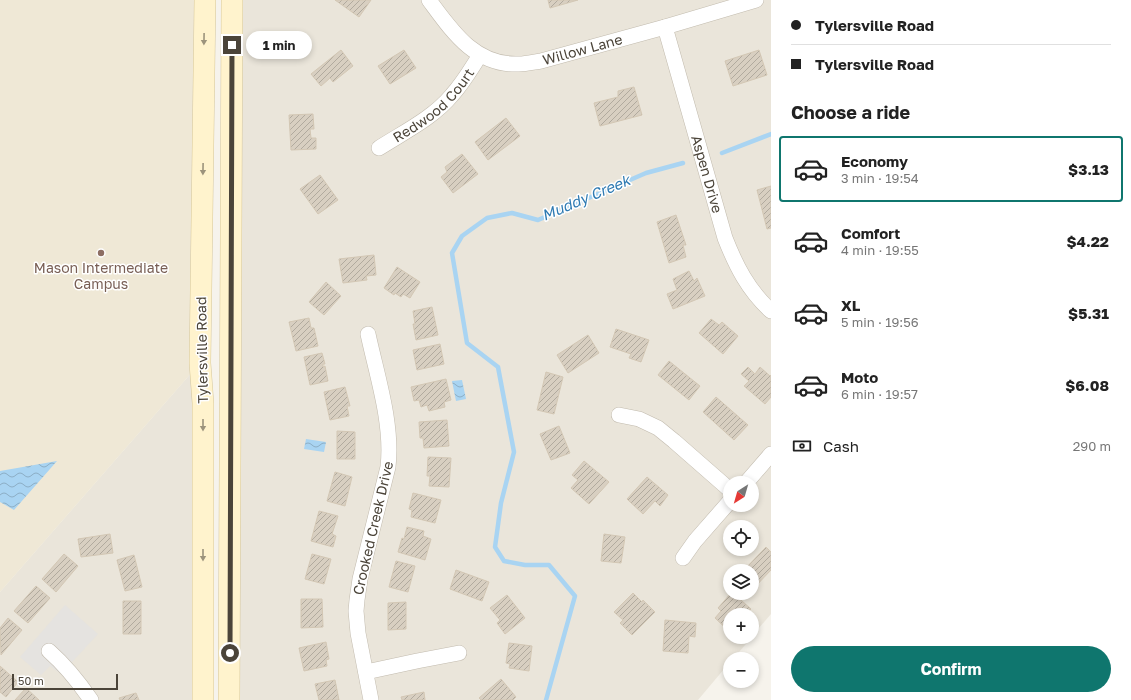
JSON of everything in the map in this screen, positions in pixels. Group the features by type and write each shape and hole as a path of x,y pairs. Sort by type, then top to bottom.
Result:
{"main road":[{"name":"Tylersville Road","path":"203,700 203,403 200,363 205,0"},
{"name":"Tylersville Road","path":"229,700 232,0"}],"street":[{"name":"Willow Lane","path":"429,0 450,29 464,44 490,60 500,63 520,64 541,61 756,0"},
{"name":"Aspen Drive","path":"665,27 732,258 750,287 771,311"},
{"name":"Redwood Court","path":"379,148 428,116 451,97 464,80 480,54"},
{"name":"Crooked Creek Drive","path":"368,334 389,436 388,467 360,579 356,611 358,632 371,700"},
{"path":"619,415 649,423 658,428 723,484"},
{"path":"752,476 771,454"},
{"path":"682,558 723,509"},
{"path":"49,651 79,682 90,700"},
{"path":"366,672 459,653"}],"shaded area":[{"name":"Mason Intermediate Campus","path":"0,0 205,0 200,363 0,592"},
{"path":"232,0 771,0 771,614 759,628 759,608 723,608 723,644 746,644 739,652 723,652 723,670 698,700 229,700"},
{"path":"200,363 201,700 0,700 0,592"},
{"path":"65,605 98,634 61,674 50,666 41,675 20,657"}],"water":[{"path":"462,380 466,399 456,401 452,381"},
{"path":"306,439 326,442 324,452 304,449"},
{"path":"57,461 14,510 0,502 0,471"}],"building":[{"path":"335,0 371,0 359,17"},
{"path":"548,0 578,0 550,8"},
{"path":"341,50 353,66 333,82 330,78 321,86 311,74"},
{"path":"404,50 416,68 390,84 378,66"},
{"path":"759,50 767,75 733,86 725,61"},
{"path":"634,87 642,115 600,126 594,103 618,97 618,91"},
{"path":"313,114 314,129 310,129 311,138 316,138 316,149 291,150 289,115"},
{"path":"506,118 520,136 488,160 475,142"},
{"path":"462,154 478,174 453,193 441,177 447,172 445,167"},
{"path":"320,175 338,200 318,214 300,189"},
{"path":"771,186 771,228 767,229 757,190"},
{"path":"676,215 686,245 683,245 686,257 669,263 657,222"},
{"path":"374,255 376,275 366,276 367,280 343,283 339,259"},
{"path":"397,267 420,282 410,298 403,294 401,297 395,293 394,295 384,288"},
{"path":"689,271 694,281 697,278 705,296 673,309 667,294 677,290 673,279"},
{"path":"326,282 341,296 324,315 309,302"},
{"path":"432,307 438,335 416,340 413,324 415,324 413,311"},
{"path":"309,318 311,328 314,328 318,346 296,351 289,322"},
{"path":"711,319 719,325 722,322 738,336 723,354 699,333"},
{"path":"616,329 649,340 641,362 629,358 631,354 610,347"},
{"path":"588,335 599,353 568,373 557,355"},
{"path":"440,344 444,364 417,370 413,350"},
{"path":"322,353 325,364 323,364 323,367 325,366 328,381 310,385 304,357"},
{"path":"669,361 700,386 689,400 658,375"},
{"path":"748,367 755,374 760,367 770,376 771,375 771,397 765,404 744,386 749,381 741,374"},
{"path":"546,372 563,377 554,414 537,410"},
{"path":"446,379 451,400 444,402 445,407 429,411 427,405 421,407 419,400 414,401 411,387"},
{"path":"345,387 350,406 347,406 349,416 330,420 324,392"},
{"path":"716,397 748,425 734,440 703,412"},
{"path":"447,420 449,446 424,448 423,438 420,438 419,422"},
{"path":"559,426 570,453 551,460 540,434"},
{"path":"337,431 355,432 355,459 337,459"},
{"path":"428,457 451,458 449,487 429,486 430,476 427,476"},
{"path":"584,461 609,482 589,504 571,488 578,480 572,475"},
{"path":"335,472 352,477 345,506 327,501"},
{"path":"647,477 668,495 660,506 655,501 643,514 627,499"},
{"path":"413,493 441,500 435,523 411,517 412,510 409,509"},
{"path":"319,511 338,516 332,534 336,536 333,547 311,541"},
{"path":"407,527 424,531 423,536 431,539 425,560 398,552 402,538 404,539"},
{"path":"110,534 113,553 81,557 78,539"},
{"path":"604,534 625,537 621,563 601,561"},
{"path":"766,547 771,552 771,570 759,583 759,564 750,564"},
{"path":"64,554 78,566 56,592 42,579"},
{"path":"312,554 331,559 324,584 305,579"},
{"path":"134,555 142,587 125,591 117,560"},
{"path":"396,561 415,566 408,592 389,587"},
{"path":"456,570 489,582 482,601 450,589"},
{"path":"36,586 50,598 28,623 14,611"},
{"path":"633,593 642,602 643,600 655,612 632,635 620,623 623,620 614,612"},
{"path":"507,595 525,618 505,634 497,623 500,620 490,608"},
{"path":"301,599 322,599 323,627 301,628"},
{"path":"725,600 741,600 750,608 723,608 723,625 715,618 721,611 718,608"},
{"path":"123,601 141,601 141,634 123,634"},
{"path":"406,602 406,629 388,630 388,603"},
{"path":"8,618 22,630 1,655 0,628"},
{"path":"665,620 696,623 695,637 689,636 688,653 663,651"},
{"path":"326,642 329,659 326,660 327,666 304,671 299,648"},
{"path":"509,643 532,646 529,671 509,668 510,664 506,663"},
{"path":"0,666 18,682 6,697 0,692"},
{"path":"501,679 516,697 513,700 481,700 479,698"},
{"path":"335,680 339,700 319,700 315,684"},
{"path":"26,688 39,700 15,700"},
{"path":"424,692 425,700 402,700 401,697"},
{"path":"136,693 139,700 120,700 119,698"}],"waterway":[{"name":"Muddy Creek","path":"722,153 771,134"},
{"name":"Muddy Creek","path":"546,700 575,596 549,565 525,565 504,561 495,547 501,503 514,452 498,367 467,343 452,253 462,236 487,218 512,213 538,220 646,173 683,163"}],"place":[{"name":"Mason Intermediate Campus","path":"101,253"}],"route":[{"path":"230,653 232,45"}]}
